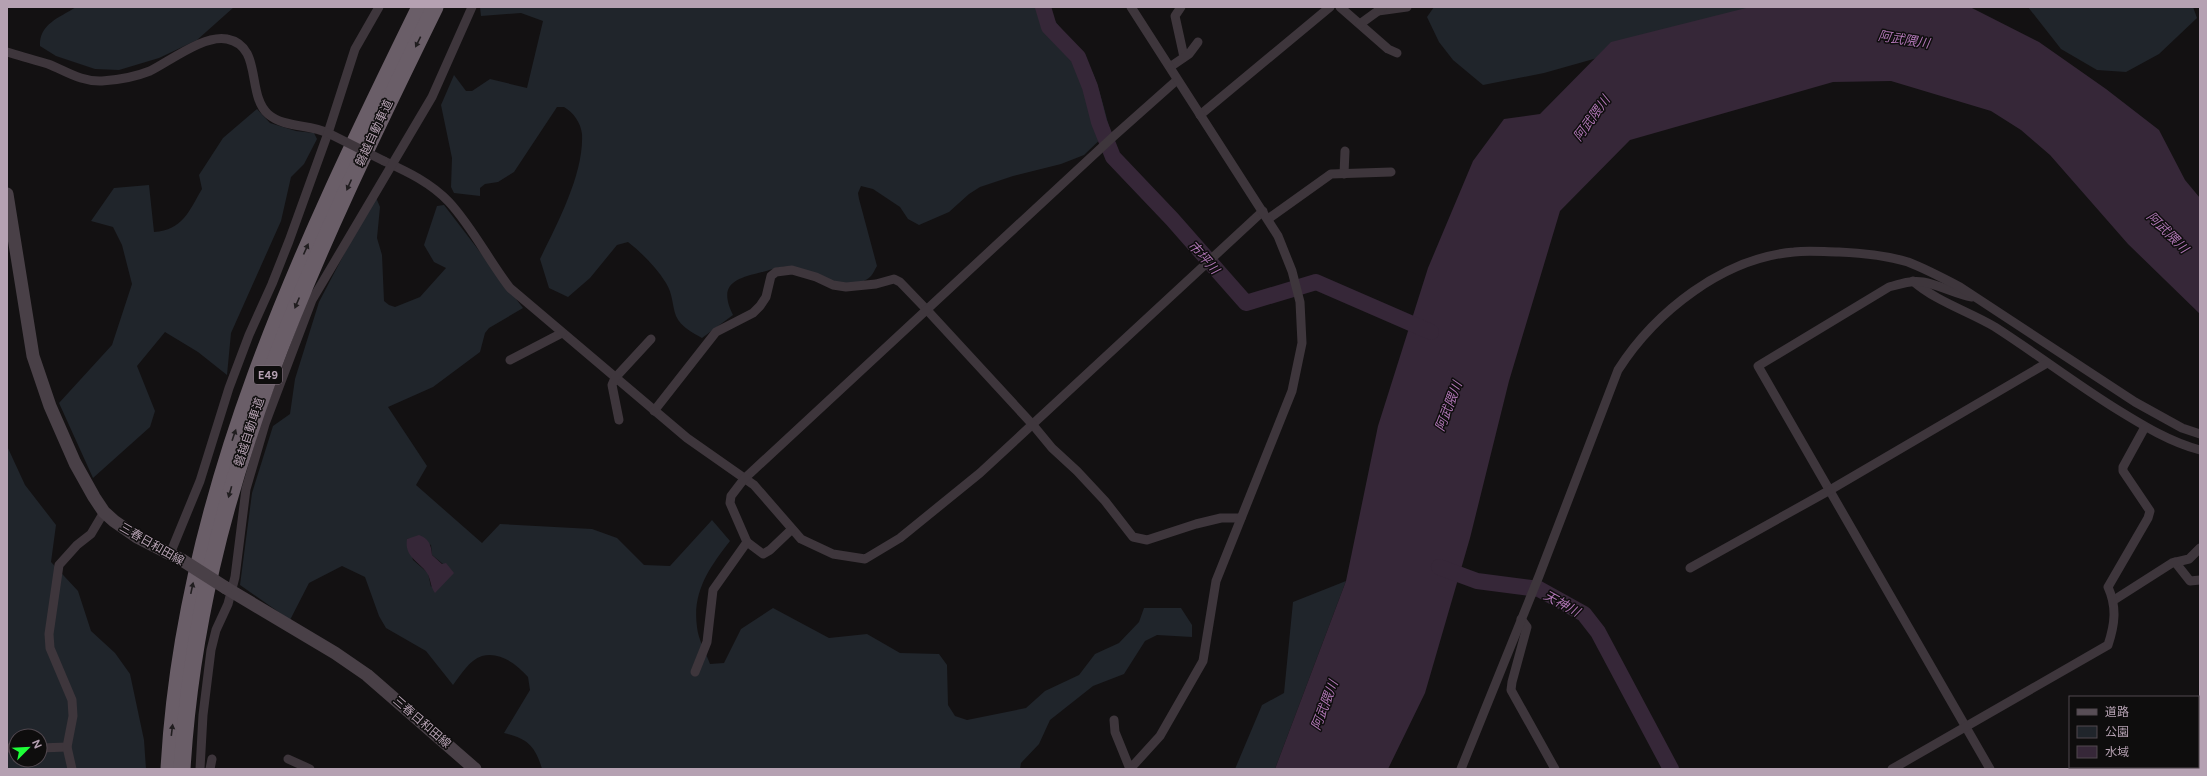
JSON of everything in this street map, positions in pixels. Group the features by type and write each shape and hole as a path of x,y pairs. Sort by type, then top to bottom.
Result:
{"highway":[{"name":"磐越自動車道","path":"168,769 187,614 211,510 228,451 251,384 291,282 355,139 420,7"},
{"name":"磐越自動車道","path":"182,769 191,679 199,623 224,513 264,385 307,278 368,143 435,7"}],"main road":[{"name":"三春日和田線","path":"7,194 33,356 50,406 72,456 104,512 124,529 182,560 335,653 367,675 475,769"}],"street":[{"path":"170,554 200,481 229,388 272,284 328,133 355,49 379,7"},
{"path":"200,769 203,715 211,650 216,630 228,604 229,589 234,577 246,489 265,424 312,300 388,163 432,97 472,7"},
{"path":"1114,720 1115,732 1130,769 1160,736 1203,660 1216,581 1292,391 1302,343 1300,302 1286,253 1266,215 1131,7"},
{"path":"1181,7 1175,16 1184,57"},
{"path":"1200,115 1330,7"},
{"path":"1340,7 1388,49 1397,53"},
{"path":"1360,24 1381,9 1408,7"},
{"path":"7,52 48,65 75,77 102,81 140,74 200,44 212,40 228,39 237,41 248,56 257,93 268,114 288,124 312,127 328,133 416,176 449,202 510,288 562,333 654,412 764,495 791,530 810,545 833,554 860,559 871,557 927,517 1033,425 1266,215 1331,174 1391,172"},
{"path":"1170,67 1184,57 1198,42"},
{"path":"791,530 770,550 763,554 747,542 730,503 731,496 744,479 1114,136 1177,80"},
{"path":"1344,174 1345,151"},
{"path":"1461,769 1618,370 1626,356 1658,319 1683,298 1714,278 1742,265 1767,257 1793,252 1814,251 1867,253 1908,263 1936,274 1975,297 2135,402 2182,428 2200,434"},
{"path":"654,412 716,332 753,313 760,306 766,297 771,276 777,271 796,271 833,285 846,287 876,284 894,279 900,282 927,310 1033,425 1052,448 1077,471 1105,501 1133,537 1147,540 1196,524 1221,518 1241,518"},
{"path":"1913,281 1923,289 1956,308 1993,327 2145,427 2176,443 2200,450"},
{"path":"1975,297 1960,295 1923,282 1913,281 1889,287 1758,366 1990,769"},
{"path":"510,360 562,333"},
{"path":"619,420 612,385 615,378 651,339"},
{"path":"1690,568 1830,490 2047,363"},
{"path":"1892,769 2108,645 2113,630 2114,600 2108,587 2148,518 2150,511 2123,471 2123,468 2145,427"},
{"path":"72,769 67,747 73,716 72,700 50,648 49,642 58,572 61,560 91,534 104,512"},
{"path":"695,672 707,642 713,590 747,542"},
{"path":"2114,600 2175,562 2189,559 2200,548"},
{"path":"2175,562 2190,581 2200,580"},
{"path":"1521,619 1527,627 1511,690 1555,769"},
{"path":"48,748 67,747"},
{"path":"288,759 310,769"},
{"path":"210,769 212,760"}],"green space":[{"path":"76,7 234,7 197,40 159,58 119,70 95,69 56,56 40,46 41,38 46,27 57,18"},
{"path":"480,7 1048,7 1055,21 1080,51 1089,65 1100,92 1110,130 1084,155 1061,164 1013,176 980,187 969,194 949,212 919,225 908,219 900,207 873,189 861,186 858,193 859,199 877,266 871,276 862,282 852,284 841,283 795,269 783,267 744,277 731,284 728,290 727,296 733,315 702,338 678,320 670,291 666,283 649,261 628,242 617,245 590,278 568,297 549,288 540,259 561,215 574,182 579,165 581,149 582,134 580,126 573,115 564,107 557,107 514,172 498,182 485,184 480,188 480,196 454,193 451,187 452,158 441,105 454,75 466,91 472,91 490,79 527,88 543,21 521,13 481,16"},
{"path":"1434,7 1778,7 1544,73 1483,85 1453,60 1439,42 1427,17"},
{"path":"2028,7 2193,7 2197,18 2159,54 2126,72 2097,70 2061,49"},
{"path":"257,109 270,123 296,131 314,133 317,139 304,164 291,177 281,221 231,333 227,375 198,352 165,332 137,366 155,411 150,427 93,478 59,403 112,345 132,284 122,245 113,227 91,221 114,188 149,185 154,232 172,228 189,212 202,189 199,175 223,138"},
{"path":"375,195 380,207 377,238 382,255 384,301 395,307 420,297 446,268 434,262 424,245 437,206 444,205 523,308 489,328 485,333 480,352 433,387 388,407 427,466 416,485 482,543 500,524 592,529 617,538 644,565 670,566 712,520 730,541 709,570 697,602 696,614 698,632 700,641 710,664 724,663 741,629 773,608 829,638 867,634 900,653 939,654 947,665 948,705 955,716 967,720 1026,708 1045,691 1079,675 1095,654 1119,643 1139,622 1144,608 1181,608 1192,625 1192,637 1157,635 1145,641 1124,674 1093,686 1050,720 1039,744 1021,763 1020,769 542,769 536,754 529,744 519,738 504,733 530,690 528,677 513,663 495,655 482,656 473,661 465,669 453,685 426,651 386,628 379,616 365,577 342,566 309,583 290,620 240,585 252,493 273,426 290,414 295,379 319,302","holes":["413,538 431,545 432,555 443,564 431,587 428,573 413,560 407,539"]},
{"path":"7,446 25,485 56,525 51,562 78,591 91,631 115,653 130,674 144,740 146,769 7,768"},
{"path":"1346,581 1275,769 1235,769 1262,705 1284,693 1293,602"}],"water":[{"name":"阿武隈川","path":"1750,7 1970,7 2039,42 2106,89 2159,130 2185,180 2200,198 2200,314 2128,244 2050,155 2021,130 1991,111 1891,81 1833,82 1630,140 1560,211 1509,381 1470,538 1425,693 1388,769 1275,769 1346,581 1378,426 1428,268 1473,161 1504,119 1540,114 1611,42"},
{"path":"419,535 429,542 432,555 442,564 446,563 454,573 435,593 427,573 410,555 408,550 407,539"}],"waterway":[{"name":"市坪川","path":"1043,7 1049,27 1078,57 1090,87 1099,122 1113,157 1172,219 1246,303 1316,282 1431,332"},
{"name":"天神川","path":"1439,567 1477,581 1539,589 1584,614 1598,632 1671,769"}]}
